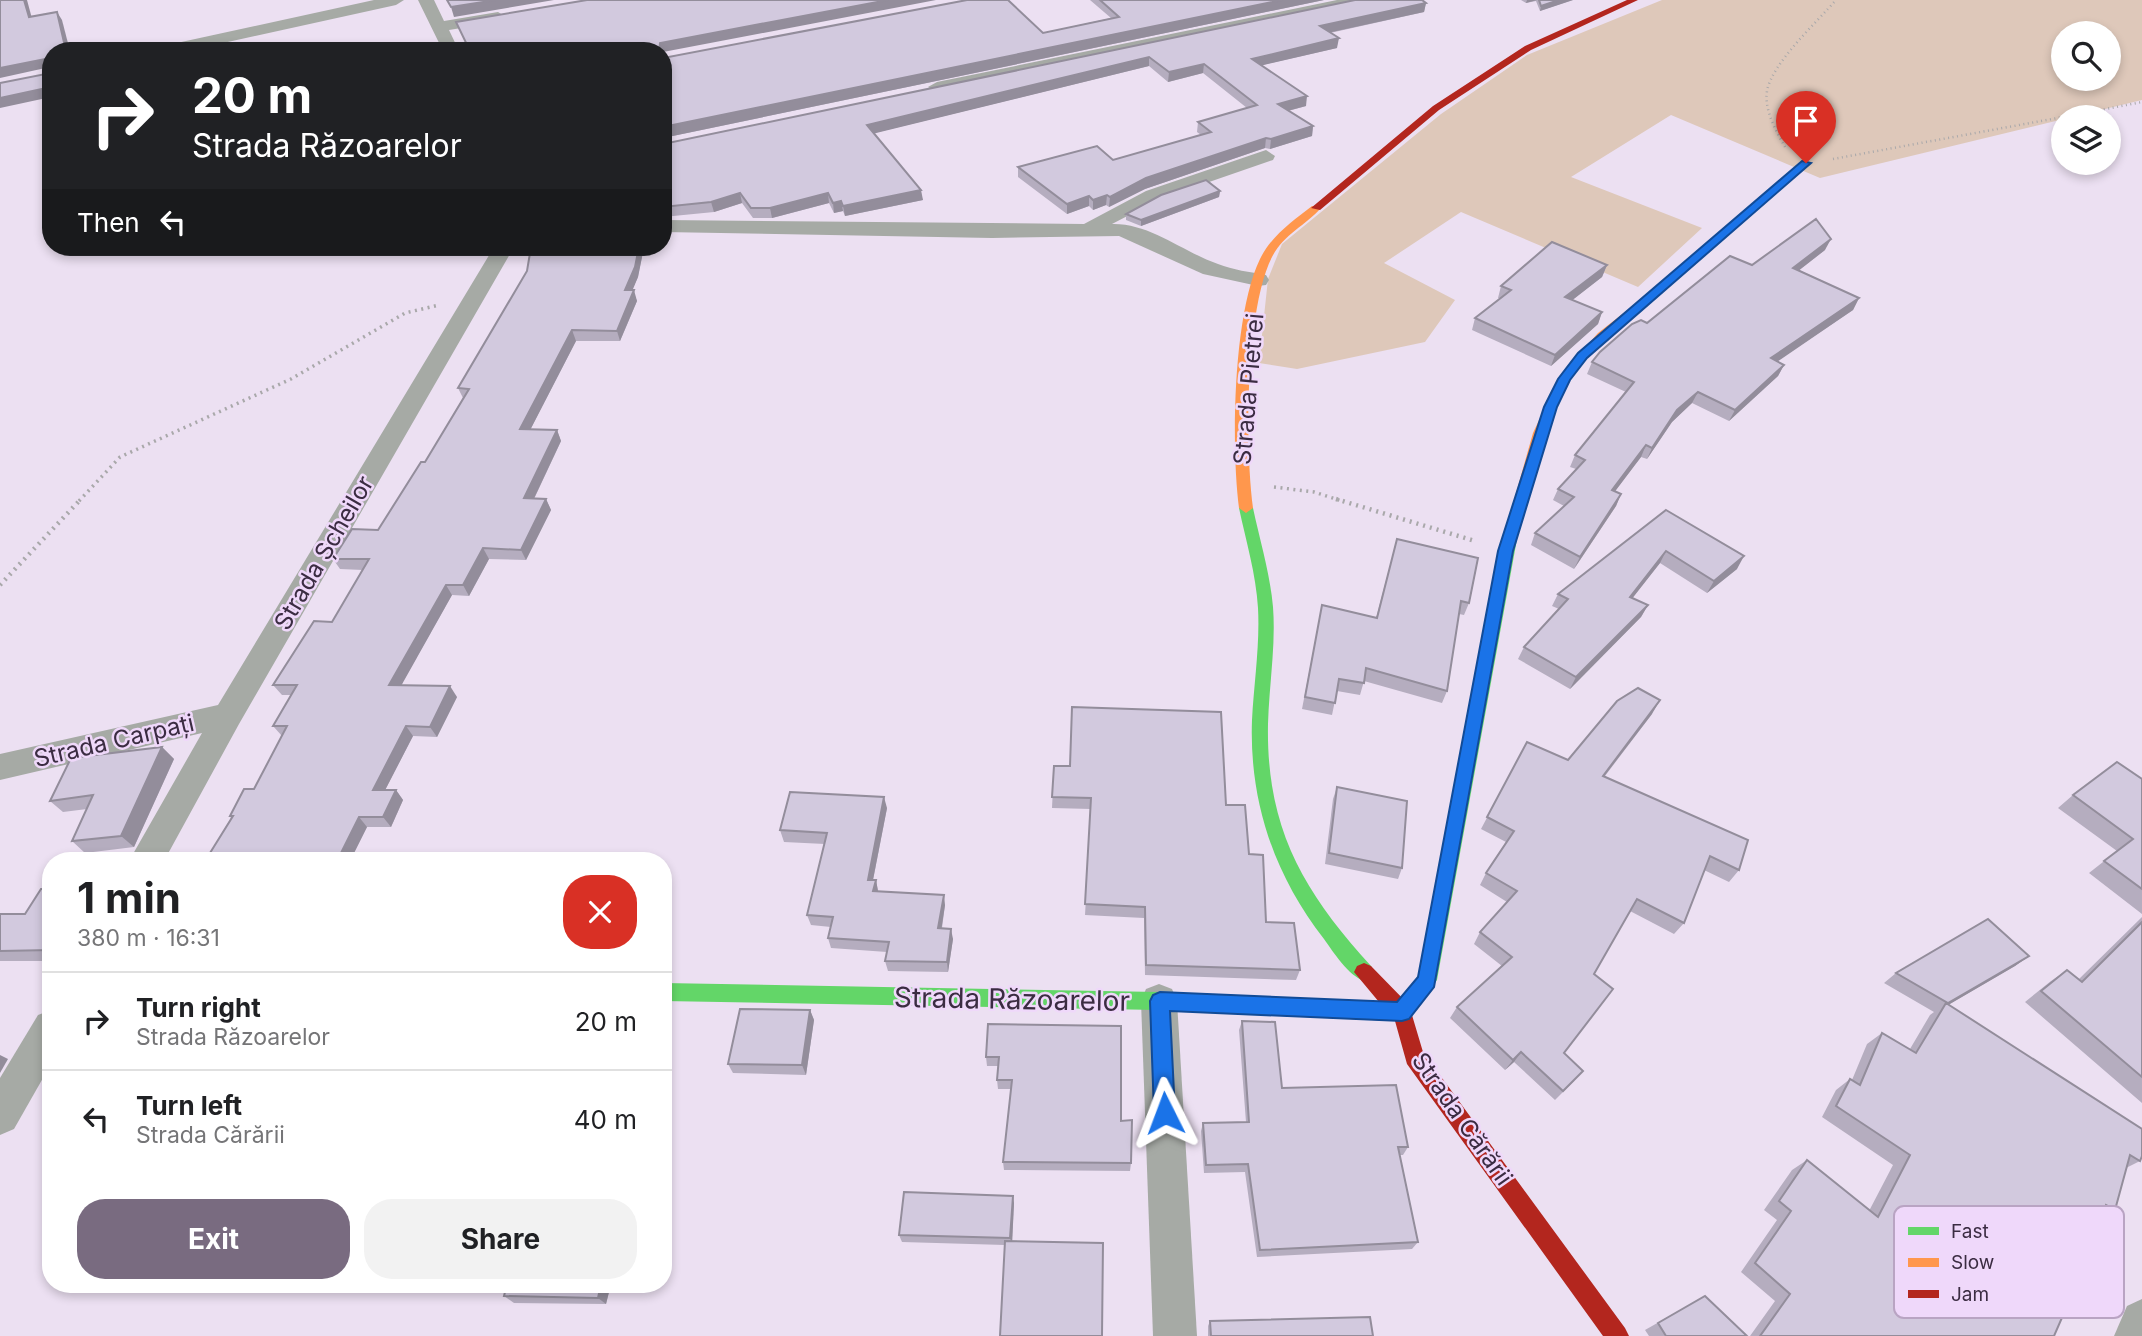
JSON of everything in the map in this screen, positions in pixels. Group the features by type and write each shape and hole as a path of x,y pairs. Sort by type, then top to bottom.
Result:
{"street":[{"path":"204,42 396,0"},
{"path":"426,0 446,42"},
{"path":"922,90 1360,0"},
{"name":"Strada Pietrei","path":"1402,1012 1336,942 1305,900 1273,836 1262,791 1260,734 1266,622 1262,580 1242,492 1241,424 1247,345 1258,279 1264,259 1280,237 1436,108 1528,48 1634,0"},
{"path":"439,27 519,13"},
{"path":"1092,228 1109,215 1134,204 1266,156"},
{"path":"1402,1012 1427,981 1506,551 1550,407 1564,379 1582,356 1806,163"},
{"path":"672,226 992,232 1092,228 1136,234 1196,264 1258,279"},
{"name":"Strada Șcheilor","path":"151,852 228,715 498,256"},
{"name":"Strada Carpați","path":"0,766 228,715"},
{"name":"Strada Răzoarelor","path":"672,992 1160,1001 1402,1012"},
{"path":"1160,1001 1175,1336"},
{"name":"Strada Cărării","path":"1402,1012 1414,1057 1617,1336"},
{"path":"0,1115 42,1043"},
{"path":"2136,1336 2142,1321"}],"path":[{"path":"1836,0 1776,71 1767,89 1769,110 1778,135 1787,150 1806,163 2051,119"},
{"path":"2121,106 2142,102"},
{"path":"0,585 120,457 291,379 405,313 474,296"},
{"path":"1242,492 1287,487 1314,492 1506,551"}],"shaded area":[{"path":"1662,0 2142,0 2142,100 2121,105 2051,105 2051,122 1820,178 1671,115 1571,177 1702,228 1638,287 1461,212 1384,263 1455,300 1425,342 1297,369 1259,363 1268,279 1282,244 1441,114 1527,55"}],"building":[{"path":"0,0 24,0 29,17 57,12 64,42 42,42 42,60 0,68"},
{"path":"447,0 496,0 451,7"},
{"path":"587,0 888,0 665,42 466,42 456,22"},
{"path":"967,0 1008,0 1043,33 1119,17 1100,0 1282,0 672,125 672,56"},
{"path":"1355,0 1422,0 1426,3 1320,26 1339,38 1252,59 1307,96 1278,104 1313,126 1271,139 1266,138 1146,178 1110,197 1107,195 1093,200 1089,196 1067,204 1018,167 1097,146 1113,160 1211,132 1198,122 1257,105 1204,64 1169,72 1149,57 867,125 921,190 843,206 841,201 833,203 828,193 770,208 751,208 740,193 711,202 672,206 672,142"},
{"path":"1539,0 1559,0 1541,6"},
{"path":"42,75 42,89 0,98 0,83"},
{"path":"1206,180 1220,191 1141,220 1126,214 1161,195"},
{"path":"1816,219 1831,239 1793,268 1859,298 1771,358 1784,365 1735,410 1698,392 1677,410 1652,448 1646,445 1612,490 1621,494 1580,557 1535,533 1574,497 1558,489 1585,460 1575,455 1634,382 1592,362 1600,352 1632,324 1641,320 1647,323 1730,256 1752,265"},
{"path":"1552,242 1607,265 1565,297 1602,312 1555,355 1475,318 1511,290 1501,286"},
{"path":"530,256 637,256 625,290 634,290 617,331 572,330 520,429 557,430 524,498 546,499 521,550 483,548 463,585 446,585 389,685 450,686 430,727 406,726 373,790 396,790 383,817 359,817 342,852 211,852 233,816 230,816 244,789 254,789 287,726 273,726 297,685 273,685 314,621 332,622 369,559 333,559 352,529 378,530 421,462 425,462 469,389 458,388 527,271"},
{"path":"1666,510 1744,556 1714,581 1666,551 1630,597 1648,605 1576,677 1524,647 1568,599 1558,594"},
{"path":"1397,539 1478,558 1469,603 1461,601 1447,691 1366,668 1364,683 1339,679 1335,703 1305,697 1322,605 1377,618"},
{"path":"1638,688 1660,700 1603,776 1748,840 1739,870 1710,856 1684,923 1637,899 1594,974 1613,989 1564,1053 1583,1071 1563,1091 1521,1052 1513,1060 1457,1007 1512,957 1480,932 1517,891 1486,873 1514,831 1487,817 1527,742 1568,760 1617,701"},
{"path":"1072,707 1221,712 1226,805 1245,805 1249,854 1263,855 1266,922 1294,923 1300,970 1146,965 1145,907 1085,904 1091,798 1052,797 1054,766 1070,766"},
{"path":"162,747 121,836 72,841 93,795 50,801 71,758"},
{"path":"2117,762 2142,779 2142,889 2104,861 2133,839 2073,795"},
{"path":"1337,787 1407,801 1402,868 1329,853"},
{"path":"790,792 884,797 868,880 876,880 873,891 944,895 938,928 951,929 947,962 885,961 889,942 828,938 833,917 807,915 827,833 780,830"},
{"path":"42,889 42,950 0,951 0,914 25,914"},
{"path":"1988,919 2029,956 1948,1003 1896,973"},
{"path":"2142,922 2142,1077 2041,991 2067,970 2082,982"},
{"path":"1946,1003 2142,1129 2142,1156 2140,1161 2130,1155 2116,1206 1894,1206 1894,1318 2062,1318 2054,1336 1760,1336 1790,1294 1755,1263 1791,1211 1779,1201 1807,1160 1878,1217 1910,1155 1836,1106 1850,1079 1860,1085 1882,1033 1916,1053"},
{"path":"740,1009 810,1010 802,1065 728,1064"},
{"path":"1242,1021 1275,1022 1282,1088 1396,1085 1408,1147 1398,1147 1418,1242 1260,1250 1248,1164 1206,1165 1203,1123 1249,1122"},
{"path":"988,1024 1121,1026 1121,1121 1132,1120 1131,1163 1003,1162 1012,1080 997,1080 999,1057 986,1057"},
{"path":"904,1192 1013,1196 1010,1238 899,1235"},
{"path":"1005,1241 1103,1243 1102,1336 1000,1336"},
{"path":"505,1293 599,1293 598,1298 504,1296"},
{"path":"1705,1296 1747,1336 1666,1336 1658,1323"},
{"path":"1370,1317 1373,1336 1211,1336 1210,1321"}],"traffic: fast":[{"path":"1675,276 1806,163"},
{"path":"1246,508 1259,565 1265,608 1266,637 1260,735 1267,805 1275,835 1301,892 1319,919 1364,972"},
{"path":"1402,1012 1427,980 1510,539"},
{"path":"672,992 1159,1001 1305,1008"}],"traffic: slow":[{"path":"1246,508 1242,456 1244,380 1247,340 1258,276 1276,243 1316,208"},
{"path":"1510,539 1547,412 1565,377 1576,362 1603,336 1675,276"}],"traffic: jam":[{"path":"1316,208 1436,108 1528,48 1634,0"},
{"path":"1364,972 1402,1012 1414,1057 1617,1336"},
{"path":"1305,1008 1402,1012"}],"route":[{"path":"1165,1113 1160,1001 1402,1012 1427,981 1506,551 1550,407 1564,379 1582,356 1806,163"}]}
